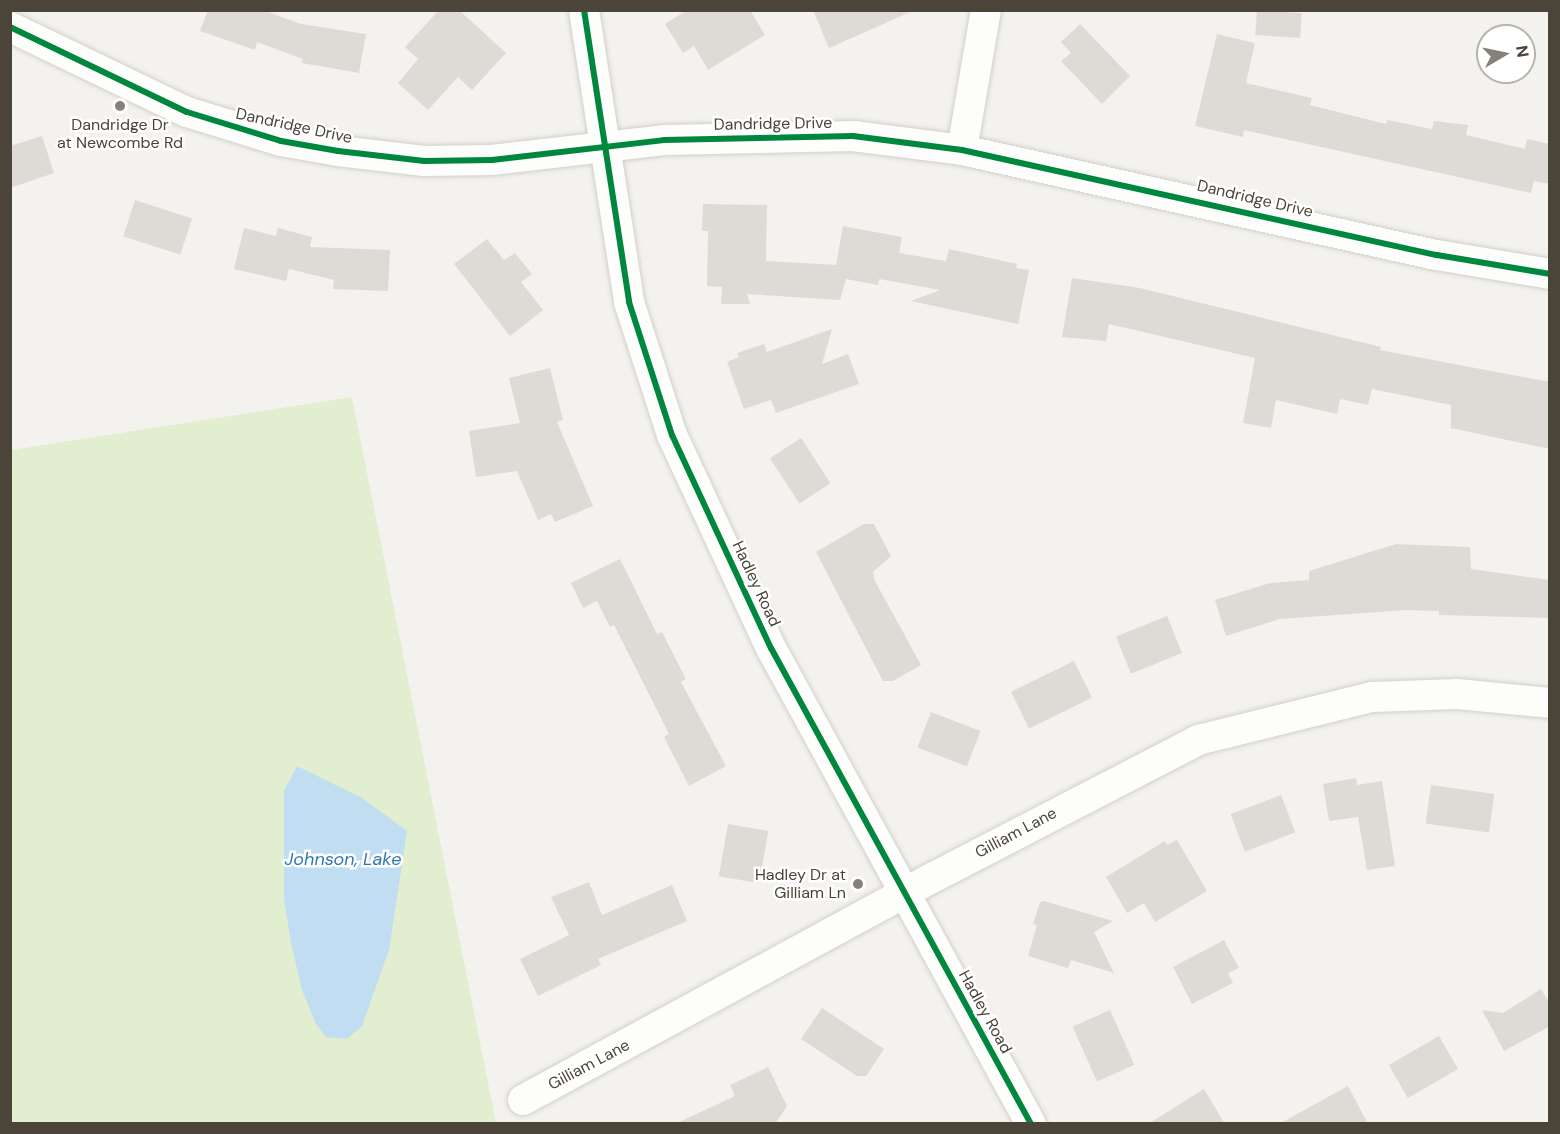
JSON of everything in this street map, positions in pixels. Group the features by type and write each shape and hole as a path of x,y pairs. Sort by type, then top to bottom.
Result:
{"street":[{"name":"Hadley Road","path":"584,10 602,150 628,302 672,435 771,648 1031,1124"},
{"path":"962,150 986,10"},
{"name":"Dandridge Drive","path":"10,27 157,100 281,141 424,161 492,160 602,150 664,140 761,135 852,136 962,150 1437,255 1550,274"},
{"name":"Gilliam Lane","path":"523,1100 1198,740 1372,697 1457,694 1550,703"}],"green space":[{"path":"352,397 496,1123 11,1124 11,450"}],"water":[{"name":"Johnson, Lake","path":"297,766 362,798 407,831 389,950 362,1026 347,1039 326,1037 316,1024 302,990 291,943 284,899 284,791"}],"building":[{"path":"208,10 263,10 301,24 366,34 359,73 302,63 303,59 257,42 255,50 200,31"},
{"path":"439,10 459,10 506,53 472,90 458,77 428,110 398,83 418,59 405,47"},
{"path":"687,10 750,10 765,35 708,70 694,46 683,53 665,24"},
{"path":"813,10 915,10 829,48"},
{"path":"1257,10 1302,13 1300,38 1255,35"},
{"path":"1080,24 1130,76 1102,104 1061,61 1071,53 1061,42"},
{"path":"1217,34 1255,43 1246,83 1312,98 1310,105 1386,124 1387,120 1432,129 1434,121 1468,125 1466,135 1525,149 1527,139 1550,144 1550,184 1534,181 1531,193 1244,130 1243,137 1195,126"},
{"path":"42,136 54,173 10,188 10,146"},
{"path":"135,200 192,219 180,255 123,236"},
{"path":"703,204 767,205 766,261 836,265 843,226 902,237 899,253 946,261 949,249 1017,264 1016,268 1029,270 1018,324 911,301 940,290 879,279 878,285 846,279 840,300 747,294 750,304 721,304 722,287 707,286 708,231 702,231"},
{"path":"244,228 276,236 278,228 312,237 310,247 390,250 388,291 333,289 334,280 289,269 286,281 234,269"},
{"path":"487,239 504,260 515,253 532,274 521,282 543,310 510,336 454,264"},
{"path":"1072,278 1140,288 1381,347 1380,350 1550,382 1550,449 1451,428 1451,405 1372,389 1368,405 1340,399 1337,414 1276,400 1271,428 1243,423 1255,358 1109,324 1106,341 1062,337"},
{"path":"832,329 822,364 848,354 859,384 776,413 771,400 744,409 727,362 739,357 737,353 764,344 767,352"},
{"path":"550,368 563,420 557,422 593,506 555,522 551,514 538,520 517,471 476,477 469,431 520,423 509,378"},
{"path":"801,438 830,483 799,503 770,458"},
{"path":"864,524 874,524 891,556 873,572 875,581 921,665 893,681 883,681 816,552"},
{"path":"1396,544 1470,547 1471,569 1550,580 1550,618 1439,615 1439,611 1406,610 1280,619 1226,636 1215,600 1270,583 1309,580 1309,571"},
{"path":"620,559 657,634 662,632 686,679 681,682 726,766 689,786 664,737 669,734 614,625 610,627 597,601 583,608 571,583"},
{"path":"1167,616 1182,653 1131,674 1116,637"},
{"path":"1074,661 1092,698 1029,729 1011,692"},
{"path":"931,712 980,731 967,766 917,747"},
{"path":"1356,778 1357,785 1382,781 1395,866 1367,870 1358,817 1329,821 1323,784"},
{"path":"1431,785 1494,794 1489,833 1426,824"},
{"path":"1281,795 1295,832 1245,852 1231,814"},
{"path":"728,824 768,831 759,883 719,876"},
{"path":"1177,840 1207,891 1155,922 1144,903 1127,913 1106,877 1165,841 1167,845"},
{"path":"589,882 602,915 672,885 687,921 598,959 601,965 538,996 520,959 569,935 551,897"},
{"path":"1044,901 1113,921 1094,932 1114,973 1071,960 1068,968 1028,956 1037,925 1033,924 1040,902"},
{"path":"1224,940 1239,968 1228,973 1233,983 1192,1004 1173,967"},
{"path":"1541,989 1550,1004 1550,1026 1504,1051 1482,1010 1503,1013"},
{"path":"822,1008 884,1049 866,1076 857,1076 801,1039"},
{"path":"1110,1010 1134,1065 1097,1081 1073,1027"},
{"path":"1439,1036 1458,1069 1408,1098 1389,1065"},
{"path":"768,1067 787,1106 775,1124 675,1124 735,1096 730,1085"},
{"path":"1348,1086 1368,1124 1279,1124"},
{"path":"1204,1089 1225,1124 1148,1124"}],"cycle path":[{"path":"584,10 629,302 672,435 771,648 1031,1124"},
{"path":"10,27 187,112 281,141 338,151 424,161 492,160 664,140 853,136 962,150 1437,255 1550,274"}],"place":[{"name":"Dandridge Dr at Newcombe Rd","path":"120,106"},
{"name":"Hadley Dr at Gilliam Ln","path":"858,884"}]}
